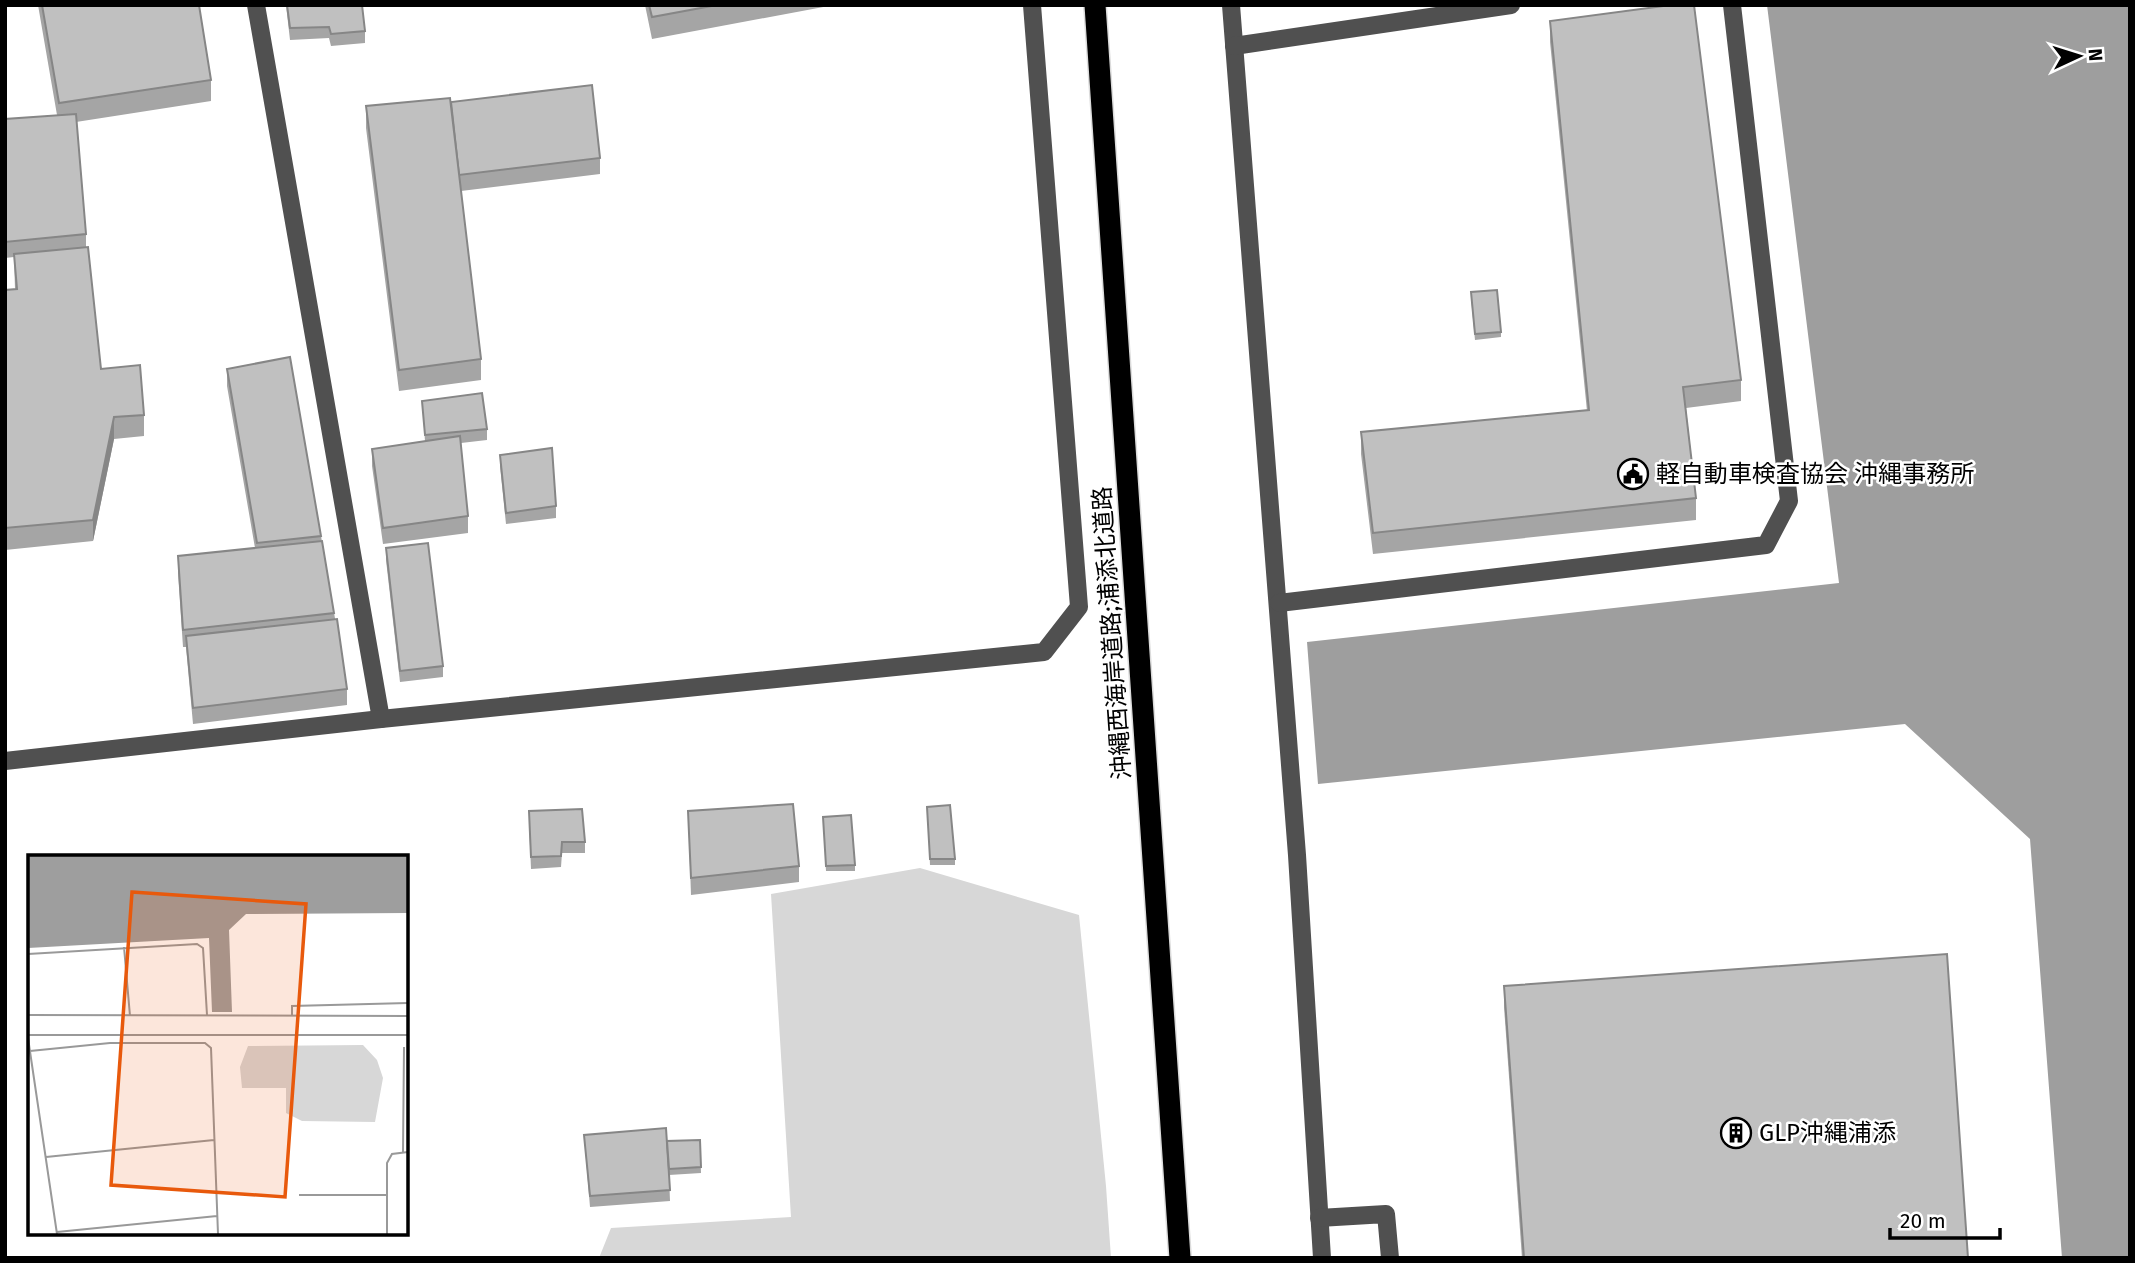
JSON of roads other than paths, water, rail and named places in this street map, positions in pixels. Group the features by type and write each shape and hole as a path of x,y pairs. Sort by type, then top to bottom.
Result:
{"highway":[{"name":"沖縄西海岸道路;浦添北道路","path":"1095,5 1180,1258"}],"street":[{"path":"256,5 381,719"},
{"path":"5,761 381,719 1044,652 1079,607 1032,5"},
{"path":"1231,5 1279,603 1322,1258"},
{"path":"1234,46 1511,5"},
{"path":"1279,603 1766,545 1789,500 1732,5"},
{"path":"1319,1218 1386,1214 1390,1258"}],"place":[{"name":"軽自動車検査協会 沖縄事務所","path":"1633,474"},
{"name":"GLP沖縄浦添","path":"1736,1133"}]}
